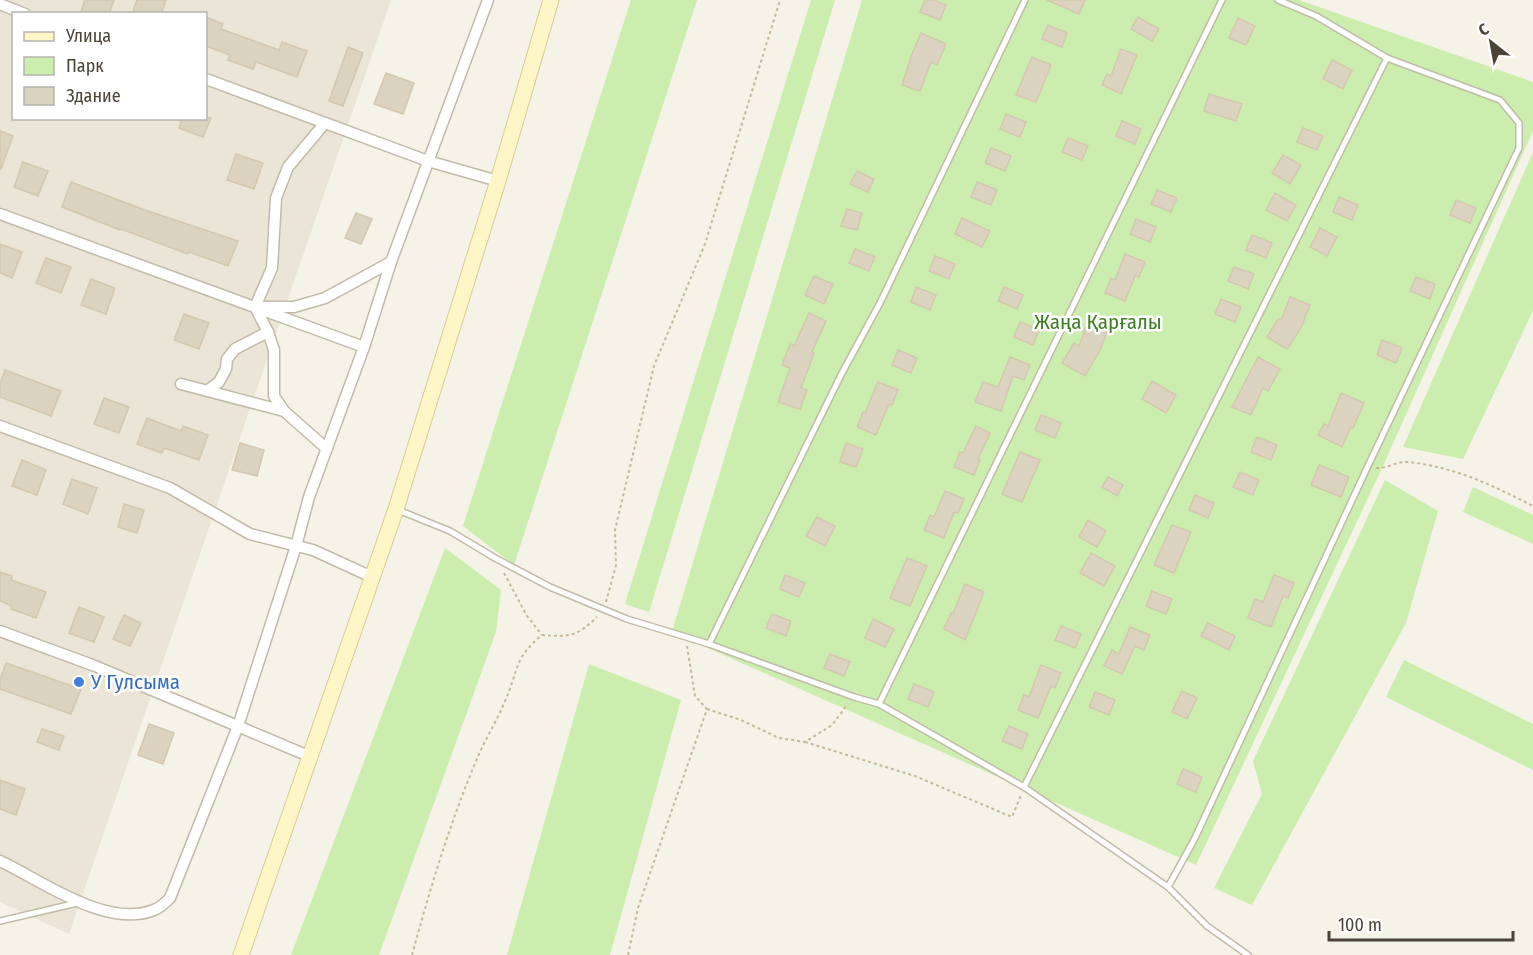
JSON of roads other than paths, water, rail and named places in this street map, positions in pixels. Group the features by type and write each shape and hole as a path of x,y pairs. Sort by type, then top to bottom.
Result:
{"main road":[{"path":"241,955 396,509 498,181 551,0"}],"street":[{"path":"0,861 80,903 128,914 156,909 171,898 238,726 296,546 309,497 364,347 391,262 488,0"},
{"path":"0,4 20,12"},
{"path":"207,80 428,161 498,181"},
{"path":"255,307 272,268 276,198 288,167 325,123"},
{"path":"0,214 364,347"},
{"path":"255,307 294,307 325,298 391,262"},
{"path":"255,307 274,350 274,396 284,411 327,449"},
{"path":"207,391 219,382 226,369 227,359 235,349 268,332"},
{"path":"181,384 284,411"},
{"path":"0,426 170,488 250,534 321,554 372,578"},
{"path":"0,631 95,666 311,757"}],"lane":[{"path":"709,644 842,373 885,293 1025,0"},
{"path":"879,704 1222,0"},
{"path":"1168,887 1194,840 1367,468 1520,148 1519,123 1500,100 1387,58 1317,16 1278,0"},
{"path":"1024,787 1387,58"},
{"path":"396,509 450,531 550,587 627,619 709,644 879,704 1024,787 1168,887 1207,927 1248,955"},
{"path":"0,921 80,903"}],"place":[{"name":"У Гулсыма","path":"79,682"}],"park label":[{"name":"Жаңа Қарғалы","path":"1098,322"}]}
